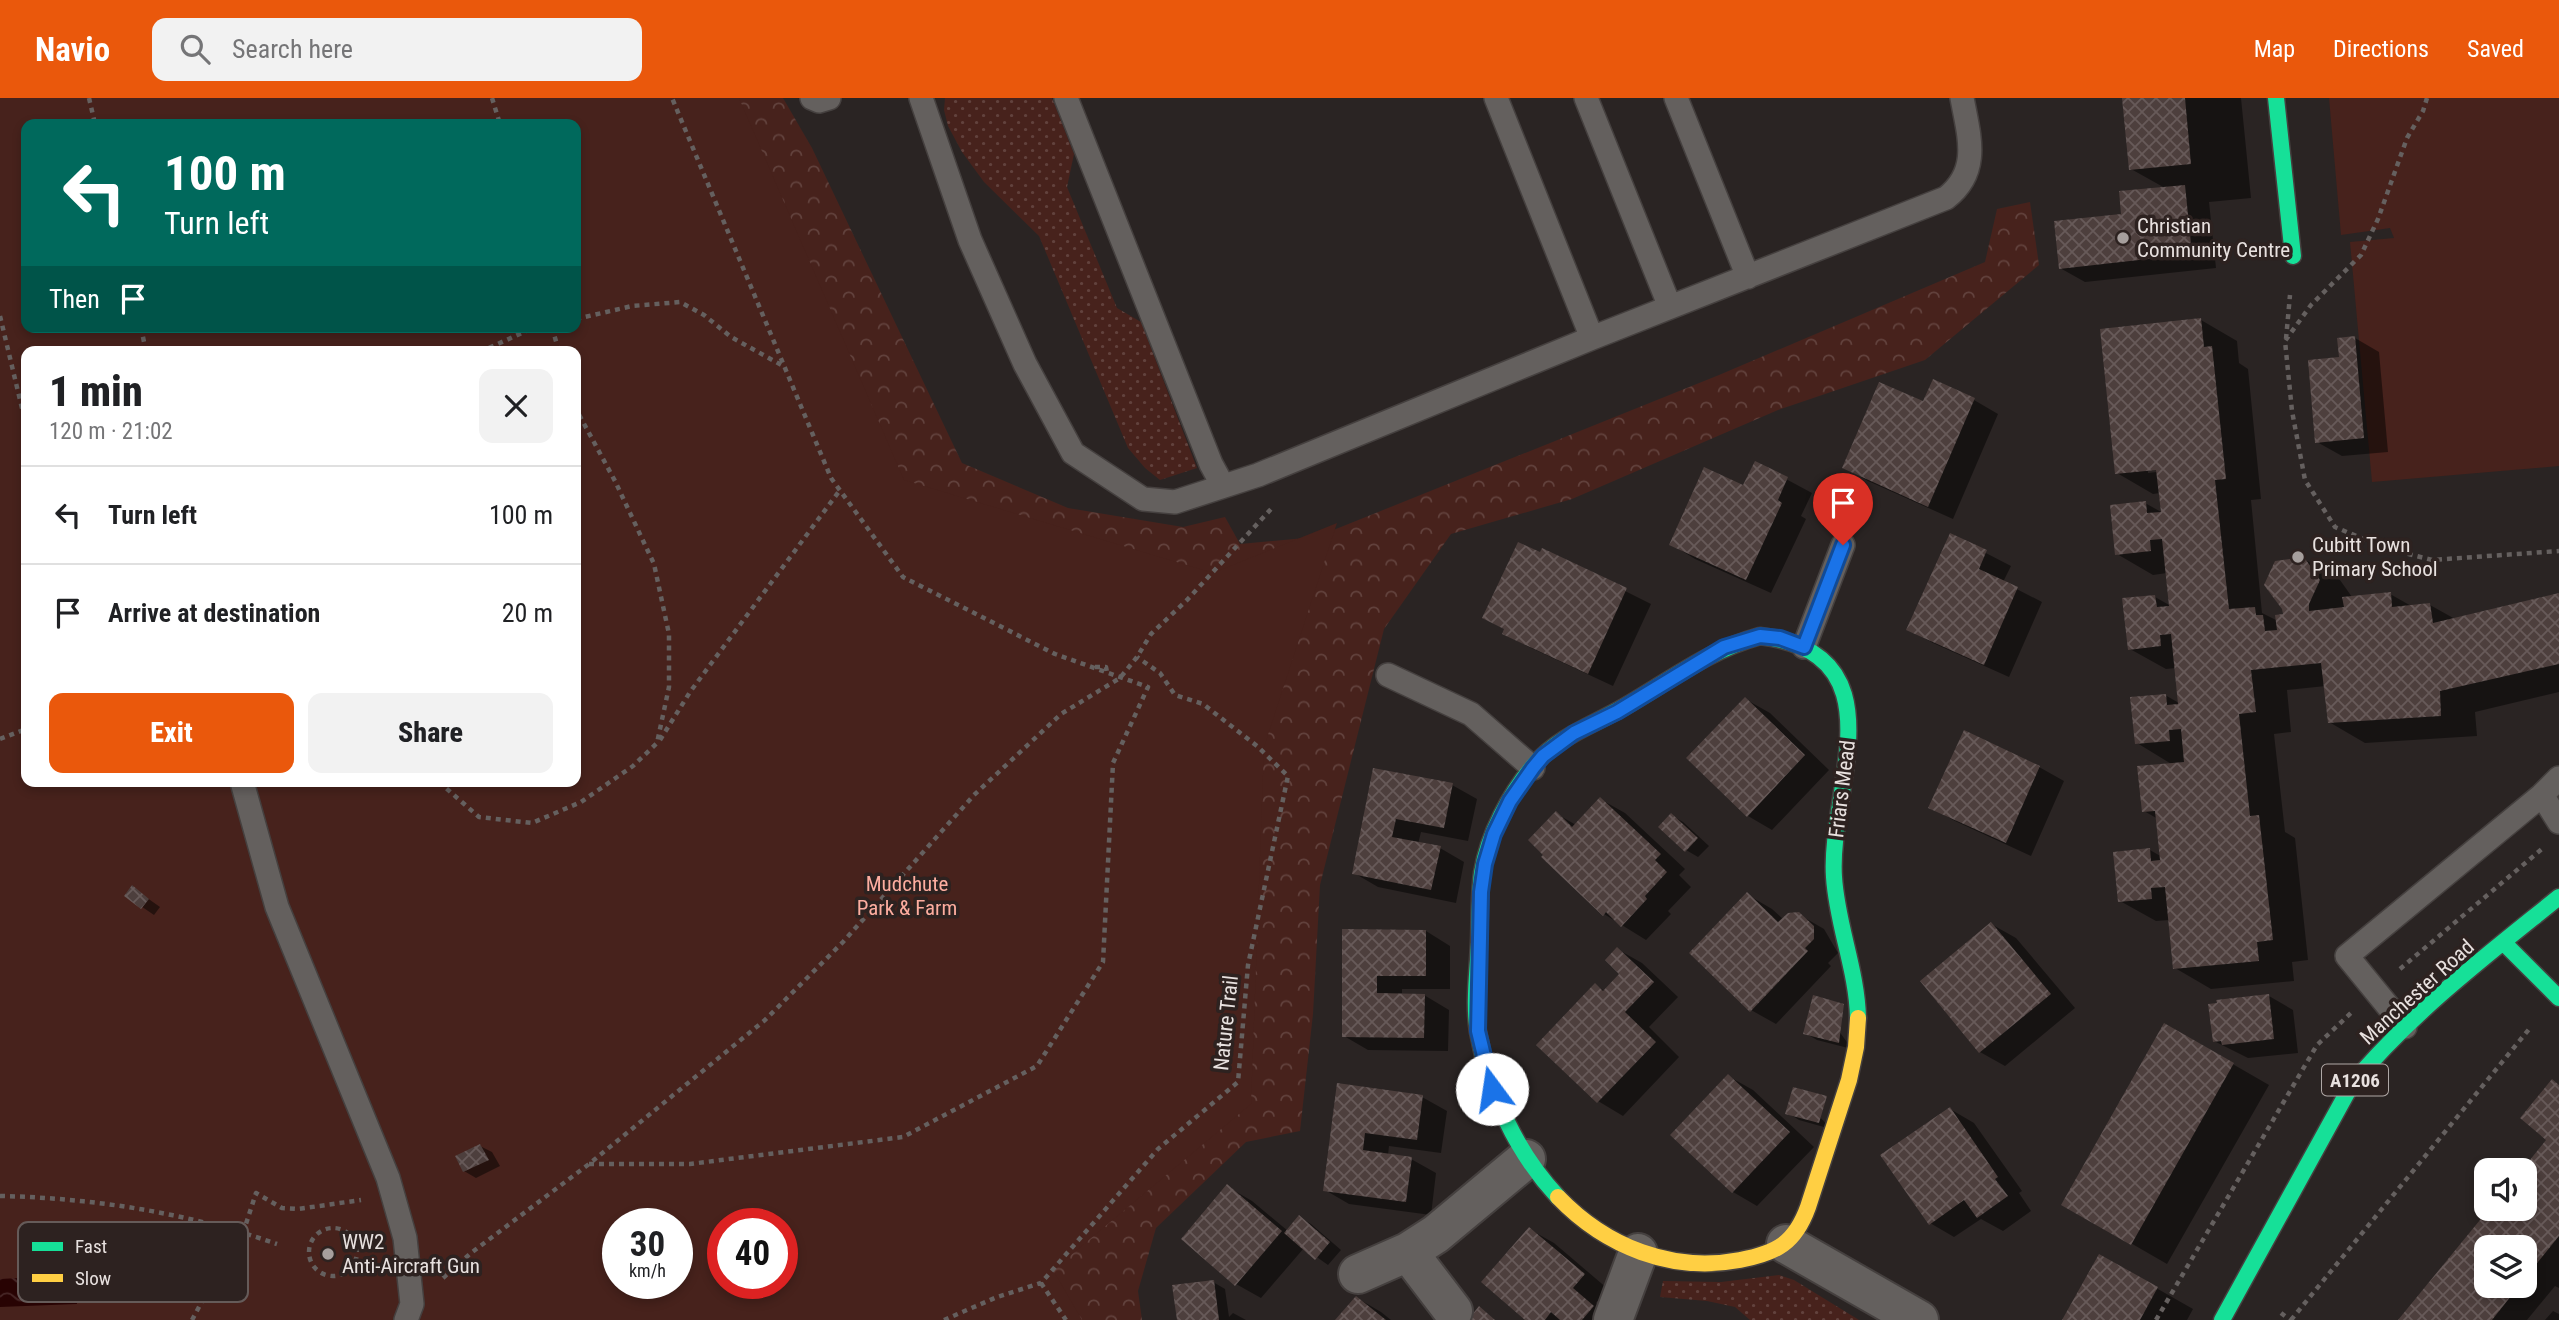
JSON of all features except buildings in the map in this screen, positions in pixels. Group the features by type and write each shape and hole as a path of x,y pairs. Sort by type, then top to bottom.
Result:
{"street":[{"path":"2276,98 2293,256"},
{"name":"Friars Mead","path":"1760,636 1780,638 1804,647 1820,657 1839,683 1849,716 1850,749 1833,858 1842,923 1856,990 1858,1031 1853,1064 1802,1221 1786,1244 1755,1257 1722,1264 1694,1265 1657,1260 1638,1253 1590,1224 1558,1199 1525,1159 1506,1124 1492,1089 1478,1031 1481,892 1485,864 1494,834 1510,801 1533,768 1543,756 1574,733 1617,712 1724,647 1760,636"},
{"name":"Manchester Road","path":"2222,1320 2352,1084 2374,1056 2559,897"},
{"path":"2504,943 2558,997"},
{"path":"1358,1274 1408,1252 1436,1234 1525,1159"},
{"path":"1786,1244 1919,1320"},
{"path":"1408,1252 1453,1311"},
{"path":"1613,1320 1638,1253"}],"lane":[{"path":"921,98 970,240 1025,364 1073,453 1143,499 1175,502 1258,475 1592,338 1945,198 1958,189 1970,163 1970,144 1962,98"},
{"path":"1066,98 1211,464 1223,486"},
{"path":"1496,98 1592,338"},
{"path":"1586,98 1670,307"},
{"path":"1676,98 1748,277"},
{"path":"1804,647 1843,545"},
{"path":"1388,674 1471,714 1533,768"},
{"path":"2405,1027 2347,956 2559,778"},
{"path":"243,787 276,907 388,1178 405,1238 409,1312"},
{"path":"2542,795 2559,822"}],"path":[{"path":"89,98 94,119"},
{"path":"492,98 498,119"},
{"path":"589,1164 690,1164 903,1137 1037,1066 1103,962 1113,763 1148,687 1120,678 1108,672 1106,667 1094,668 1055,654 903,577 831,478 671,98"},
{"path":"2427,98 2423,111 2407,138 2378,219 2361,255 2311,305 2286,341 2292,411 2305,481 2336,527 2382,547 2432,560 2559,551"},
{"path":"581,318 632,306 680,302 704,315 731,337 785,367"},
{"path":"0,316 21,404"},
{"path":"493,346 522,333"},
{"path":"581,418 615,481 654,564 669,634 668,687 657,743"},
{"path":"409,1312 471,1253 589,1164 765,1020 843,942 974,795 1061,714 1120,678 1151,634 1187,600 1271,509 1258,475"},
{"path":"445,787 479,817 531,823 582,802 633,766 657,743 690,692 840,490"},
{"name":"Nature Trail","path":"1041,1283 1158,1149 1238,1082 1248,965 1288,776 1257,746 1203,704 1175,695 1160,673 1137,657"},
{"path":"0,739 21,731"},
{"path":"2281,1313 2291,1320 2558,997"},
{"path":"247,1222 256,1194 282,1208 298,1209 393,1196"},
{"path":"0,1196 120,1204 194,1222"},
{"path":"337,1228 351,1236 358,1250 357,1258 349,1271 334,1276 326,1276 313,1267 309,1251 311,1243 321,1231 337,1228"},
{"path":"248,1235 276,1244"},
{"path":"358,1250 367,1251"},
{"path":"944,1320 997,1297 1041,1283 1066,1320"},
{"path":"192,1320 202,1302"}],"green space":[{"name":"Mudchute Park & Farm","path":"0,98 739,98 904,480 1213,573 1337,523 1264,747 1251,1104 1053,1270 1082,1320 0,1320"},
{"path":"621,98 783,98 812,148 962,463 1068,508 1183,527 1225,517 1240,544 1316,537 1719,375 1985,262 1997,209 2030,202 2039,265 1925,360 1778,410 1572,499 1451,534 1384,629 1320,885 1313,1014 1300,1131 1246,1142 1156,1228 1138,1291 1142,1320 438,1320 1023,722"},
{"path":"945,98 1052,98 1074,154 1067,187 1117,308 1141,322 1197,468 1160,480 1145,468 1128,448 1039,236 984,182 962,152 948,126 944,110"},
{"path":"2329,98 2559,98 2559,466 2372,482 2350,242 2394,238 2390,228 2341,235"},
{"path":"1779,1275 1794,1280 1859,1320 1750,1320 1735,1307 1707,1301 1660,1297 1663,1281 1721,1282"}],"water":[{"path":"18,1278 18,1302 77,1304 0,1307 0,1279"}],"traffic: fast":[{"path":"2276,98 2293,256"},
{"path":"1760,636 1804,648 1831,669 1845,697 1848,730 1846,767 1835,842 1834,877 1858,1018"},
{"path":"1558,1197 1529,1161 1506,1121 1489,1077 1478,1032 1476,998 1480,890 1489,844 1501,815 1517,788 1544,754 1577,732 1706,658 1760,636"},
{"path":"2222,1320 2352,1084 2425,1009 2559,897"},
{"path":"2504,943 2559,998"}],"traffic: slow":[{"path":"1558,1197 1597,1230 1642,1252 1665,1259 1715,1263 1740,1260 1774,1250 1791,1238 1808,1207 1849,1080 1856,1047 1858,1018"}],"place":[{"name":"Christian Community Centre","path":"2123,238"},
{"name":"Cubitt Town Primary School","path":"2298,557"},
{"name":"WW2 Anti-Aircraft Gun","path":"328,1254"}],"route":[{"path":"1492,1089 1478,1031 1481,892 1485,864 1494,834 1510,801 1543,756 1558,744 1591,723 1617,712 1724,647 1760,636 1780,638 1804,647 1843,545"}]}
